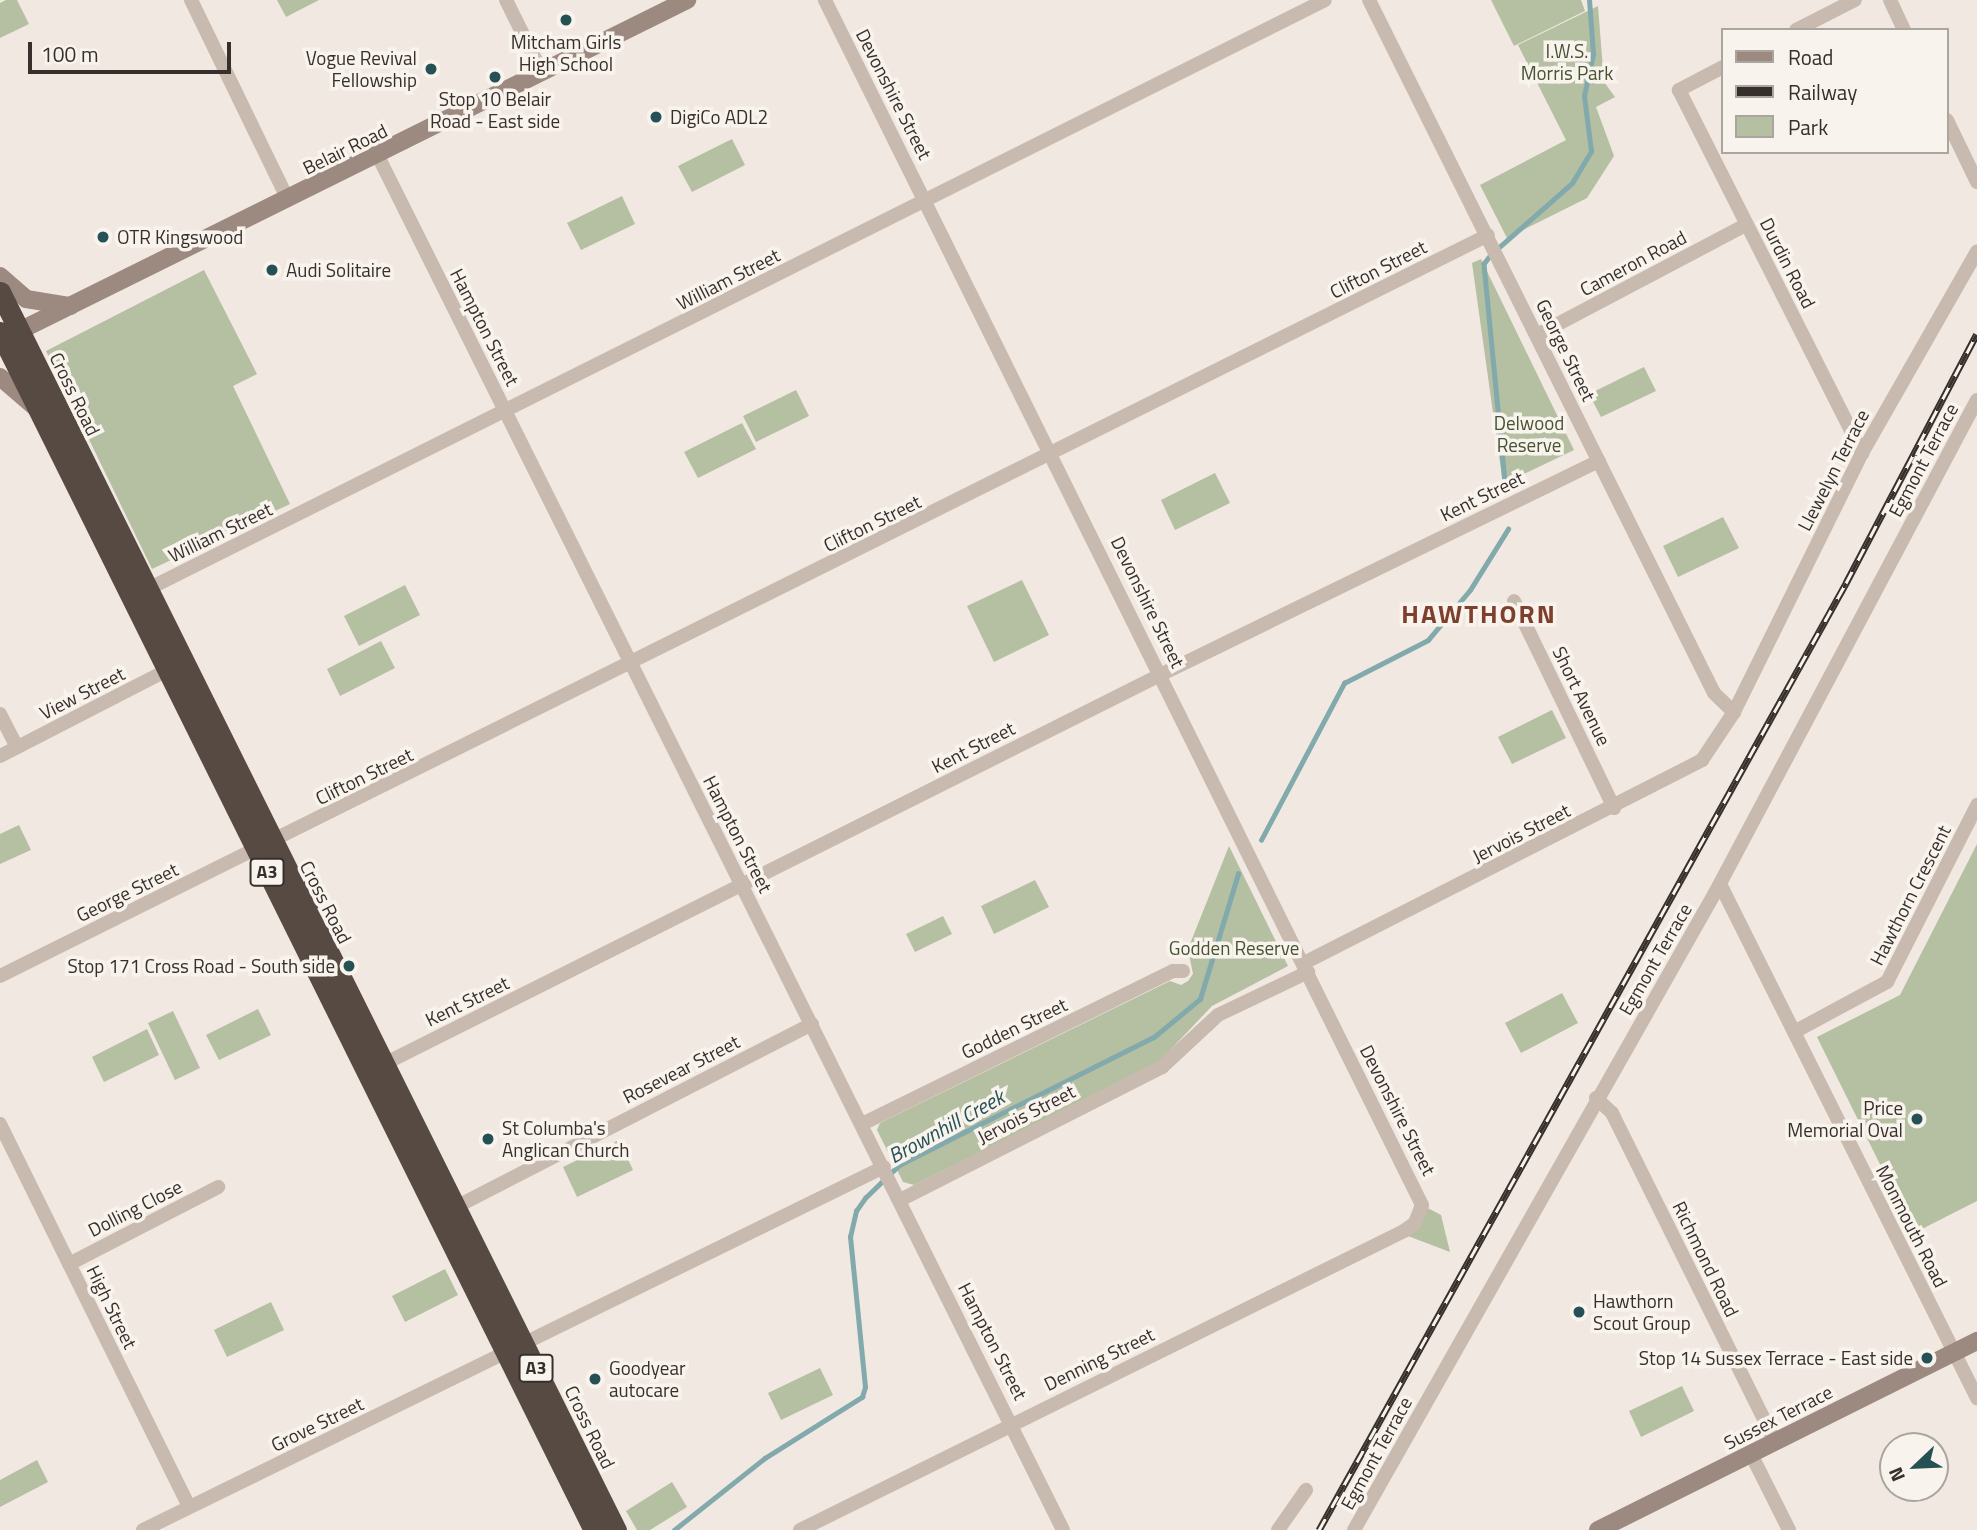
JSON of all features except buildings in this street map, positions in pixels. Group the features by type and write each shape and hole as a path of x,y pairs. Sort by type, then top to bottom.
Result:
{"highway":[{"name":"Cross Road","path":"0,292 6,336 40,412 174,667 516,1348 616,1530"},
{"name":"Cross Road","path":"6,336 146,590 174,667"},
{"name":"Cross Road","path":"516,1348 594,1530"}],"main road":[{"name":"Belair Road","path":"6,336 378,156 687,0"},
{"path":"0,276 26,299 70,306"},
{"path":"0,377 40,412"},
{"name":"Sussex Terrace","path":"1598,1530 1977,1341"}],"street":[{"path":"191,0 288,200"},
{"path":"506,0 542,73"},
{"name":"Devonshire Street","path":"825,0 927,200 1418,1193 1422,1205 1415,1223"},
{"name":"William Street","path":"146,590 506,413 1325,0"},
{"name":"George Street","path":"1370,0 1714,693 1734,712"},
{"path":"1800,28 1854,0"},
{"path":"1890,0 1903,28"},
{"name":"Durdin Road","path":"1722,68 1679,90 1863,453"},
{"path":"1949,124 1977,182"},
{"name":"Hampton Street","path":"378,156 887,1172 1063,1530"},
{"name":"Cameron Road","path":"1537,335 1746,225"},
{"name":"Clifton Street","path":"263,847 1489,236"},
{"name":"Llewelyn Terrace","path":"1734,712 1863,453 1977,251"},
{"name":"Egmont Terrace","path":"1354,1530 1596,1098 1720,884 1977,400"},
{"name":"Kent Street","path":"374,1068 1162,674 1600,461"},
{"name":"Short Avenue","path":"1514,601 1614,808"},
{"name":"View Street","path":"0,756 174,667"},
{"name":"Jervois Street","path":"900,1200 1163,1067 1218,1015 1306,967 1695,767 1734,712"},
{"path":"0,714 17,747"},
{"name":"Hawthorn Crescent","path":"1794,1032 1887,982 1977,805"},
{"name":"George Street","path":"0,976 263,847"},
{"name":"Monmouth Road","path":"1720,884 1977,1398"},
{"name":"Godden Street","path":"862,1124 1172,971 1183,971"},
{"name":"Rosevear Street","path":"447,1211 812,1024"},
{"name":"Richmond Road","path":"1596,1098 1612,1113 1775,1442"},
{"name":"High Street","path":"0,1124 189,1507"},
{"path":"516,1348 887,1172"},
{"name":"Dolling Close","path":"69,1264 218,1187"},
{"name":"Denning Street","path":"800,1530 1415,1223"},
{"name":"Grove Street","path":"143,1530 516,1348"},
{"path":"1751,1454 1790,1530"},
{"path":"1278,1530 1306,1490"}],"green space":[{"path":"17,0 29,24 0,38 0,3"},
{"path":"277,0 319,0 286,17"},
{"path":"1491,0 1581,0 1585,11 1514,46"},
{"name":"I.W.S. Morris Park","path":"1598,6 1604,82 1615,97 1596,107 1614,156 1587,198 1507,238 1480,185 1566,140 1518,45"},
{"path":"732,139 745,165 692,192 678,166"},
{"path":"622,196 635,224 581,250 567,223"},
{"name":"Delwood Reserve","path":"1481,259 1574,450 1503,484 1472,263"},
{"path":"204,270 257,374 233,386 290,504 152,569 46,351"},
{"path":"1644,367 1656,391 1601,417 1589,394"},
{"path":"796,390 809,416 756,442 743,416"},
{"path":"742,423 756,449 698,478 684,452"},
{"path":"1215,473 1230,503 1175,530 1161,500"},
{"path":"1723,517 1739,548 1678,577 1663,546"},
{"path":"1022,580 1049,635 994,662 967,606"},
{"path":"405,585 420,615 359,646 344,616"},
{"path":"381,641 395,668 340,696 327,669"},
{"path":"1552,710 1566,738 1512,764 1498,737"},
{"path":"19,825 31,850 0,864 0,834"},
{"name":"Price Memorial Oval","path":"1977,844 1977,1201 1914,1233 1817,1037 1900,995"},
{"name":"Godden Reserve","path":"1229,846 1288,966 1212,1006 1157,1064 914,1185 903,1182 877,1130 880,1123 1170,981 1181,985 1188,981 1193,974 1188,949"},
{"path":"1035,880 1049,907 994,934 981,906"},
{"path":"943,916 952,934 915,952 906,934"},
{"path":"1562,993 1578,1023 1521,1053 1505,1023"},
{"path":"258,1009 271,1035 219,1060 206,1035"},
{"path":"173,1011 200,1068 175,1080 148,1023"},
{"path":"147,1029 159,1055 104,1082 92,1057"},
{"path":"619,1140 633,1170 577,1197 563,1167"},
{"path":"1422,1205 1441,1215 1450,1252 1400,1233"},
{"path":"445,1269 458,1295 405,1322 392,1296"},
{"path":"271,1302 284,1330 227,1357 214,1330"},
{"path":"820,1368 833,1395 781,1420 768,1393"},
{"path":"1682,1386 1694,1411 1641,1437 1629,1411"},
{"path":"37,1460 48,1482 0,1507 0,1480"},
{"path":"672,1482 687,1507 650,1530 637,1530 626,1511"}],"waterway":[{"name":"Brownhill Creek","path":"1497,249 1572,183 1591,151 1584,96 1593,54 1589,0"},
{"name":"Brownhill Creek","path":"1491,255 1484,264 1505,483"},
{"name":"Brownhill Creek","path":"1261,840 1344,683 1428,640 1470,590 1508,529"},
{"name":"Brownhill Creek","path":"674,1530 765,1458 862,1397 865,1387 850,1237 856,1211 865,1198 899,1165 1154,1037 1200,999 1238,874"}],"railway":[{"path":"1319,1530 1846,583 1977,334"}],"place":[{"name":"Mitcham Girls High School","path":"566,20"},
{"name":"Vogue Revival Fellowship","path":"431,69"},
{"name":"Stop 10 Belair Road - East side","path":"495,77"},
{"name":"DigiCo ADL2","path":"656,117"},
{"name":"OTR Kingswood","path":"103,237"},
{"name":"Audi Solitaire","path":"272,270"},
{"name":"Stop 171 Cross Road - South side","path":"349,966"},
{"name":"Price Memorial Oval","path":"1917,1119"},
{"name":"St Columba's Anglican Church","path":"488,1139"},
{"name":"Hawthorn Scout Group","path":"1579,1312"},
{"name":"Stop 14 Sussex Terrace - East side","path":"1927,1358"},
{"name":"Goodyear autocare","path":"595,1379"}],"district":[{"name":"HAWTHORN","path":"1479,614"}]}
